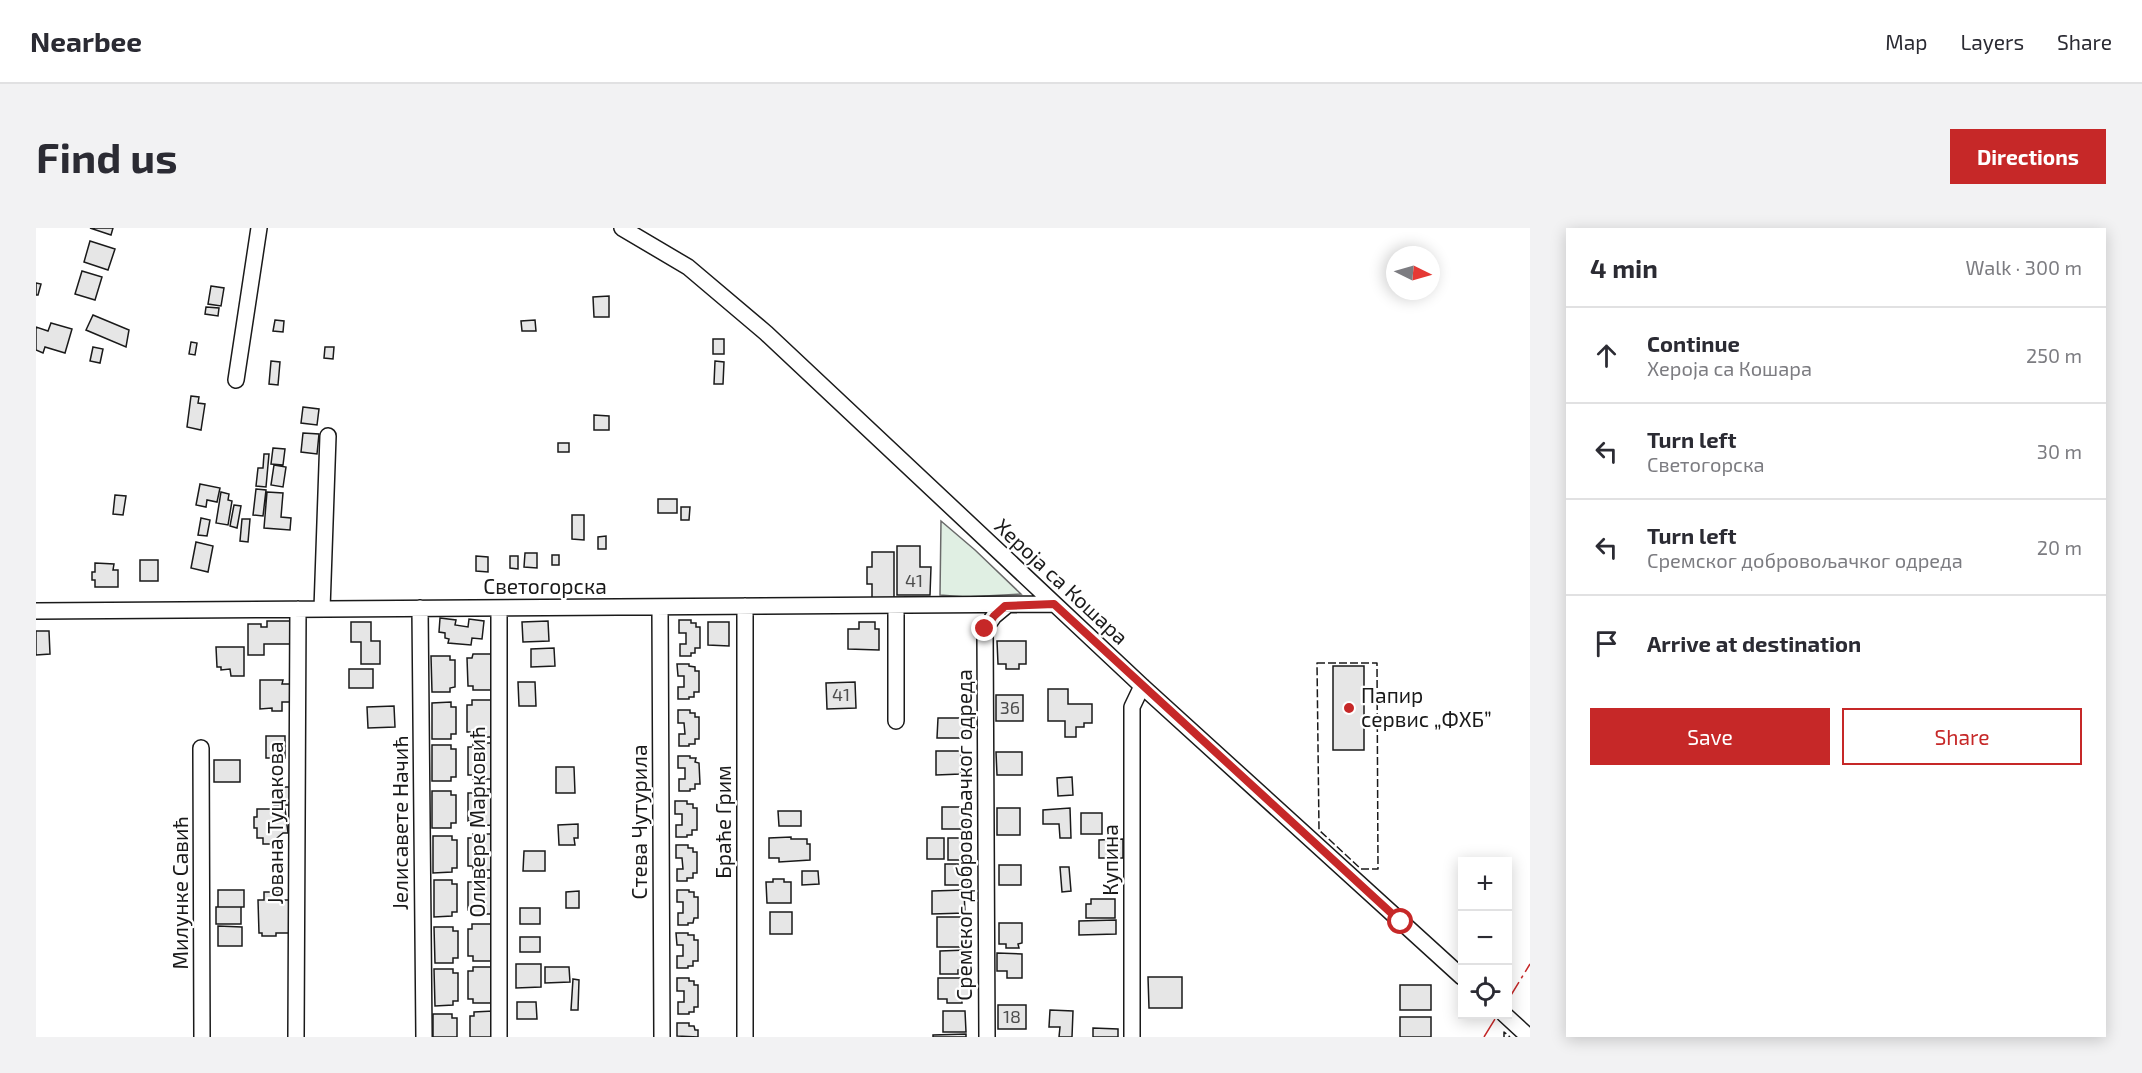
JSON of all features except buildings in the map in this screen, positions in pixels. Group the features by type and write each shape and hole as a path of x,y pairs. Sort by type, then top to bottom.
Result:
{"street":[{"path":"236,380 259,228"},
{"name":"Хероја са Кошара","path":"622,228 688,267 766,333 1142,686 1458,973"},
{"path":"322,609 328,436"},
{"name":"Светогорска","path":"36,611 1054,604"},
{"name":"Браће Грим","path":"745,606 745,1037"},
{"path":"896,606 896,721"},
{"name":"Сремског добровољачког одреда","path":"987,1037 985,629 1005,606"},
{"name":"Стева Чутурила","path":"660,607 662,1037"},
{"name":"Јелисавете Начић","path":"420,608 424,1037"},
{"name":"Оливере Марковић","path":"499,608 499,1037"},
{"name":"Јована Туцакова","path":"297,1037 298,609"},
{"name":"Купина","path":"1132,1037 1132,707 1142,686"},
{"name":"Милунке Савић","path":"201,748 202,1037"},
{"path":"1509,1019 1529,1037"}],"green space":[{"path":"941,521 1021,594 966,597 940,595"}],"fence":[{"path":"1317,663 1377,663 1378,869 1361,869 1319,830 1317,663"},
{"path":"1504,1037 1504,1032 1510,1037"}],"power":[{"path":"1512,993 1530,964"},
{"path":"1484,1037 1495,1019"}],"place":[{"name":"Папир сервис „ФХБ”","path":"1349,708"}],"route":[{"path":"985,629 1005,606 1054,604 1401,922"}]}
